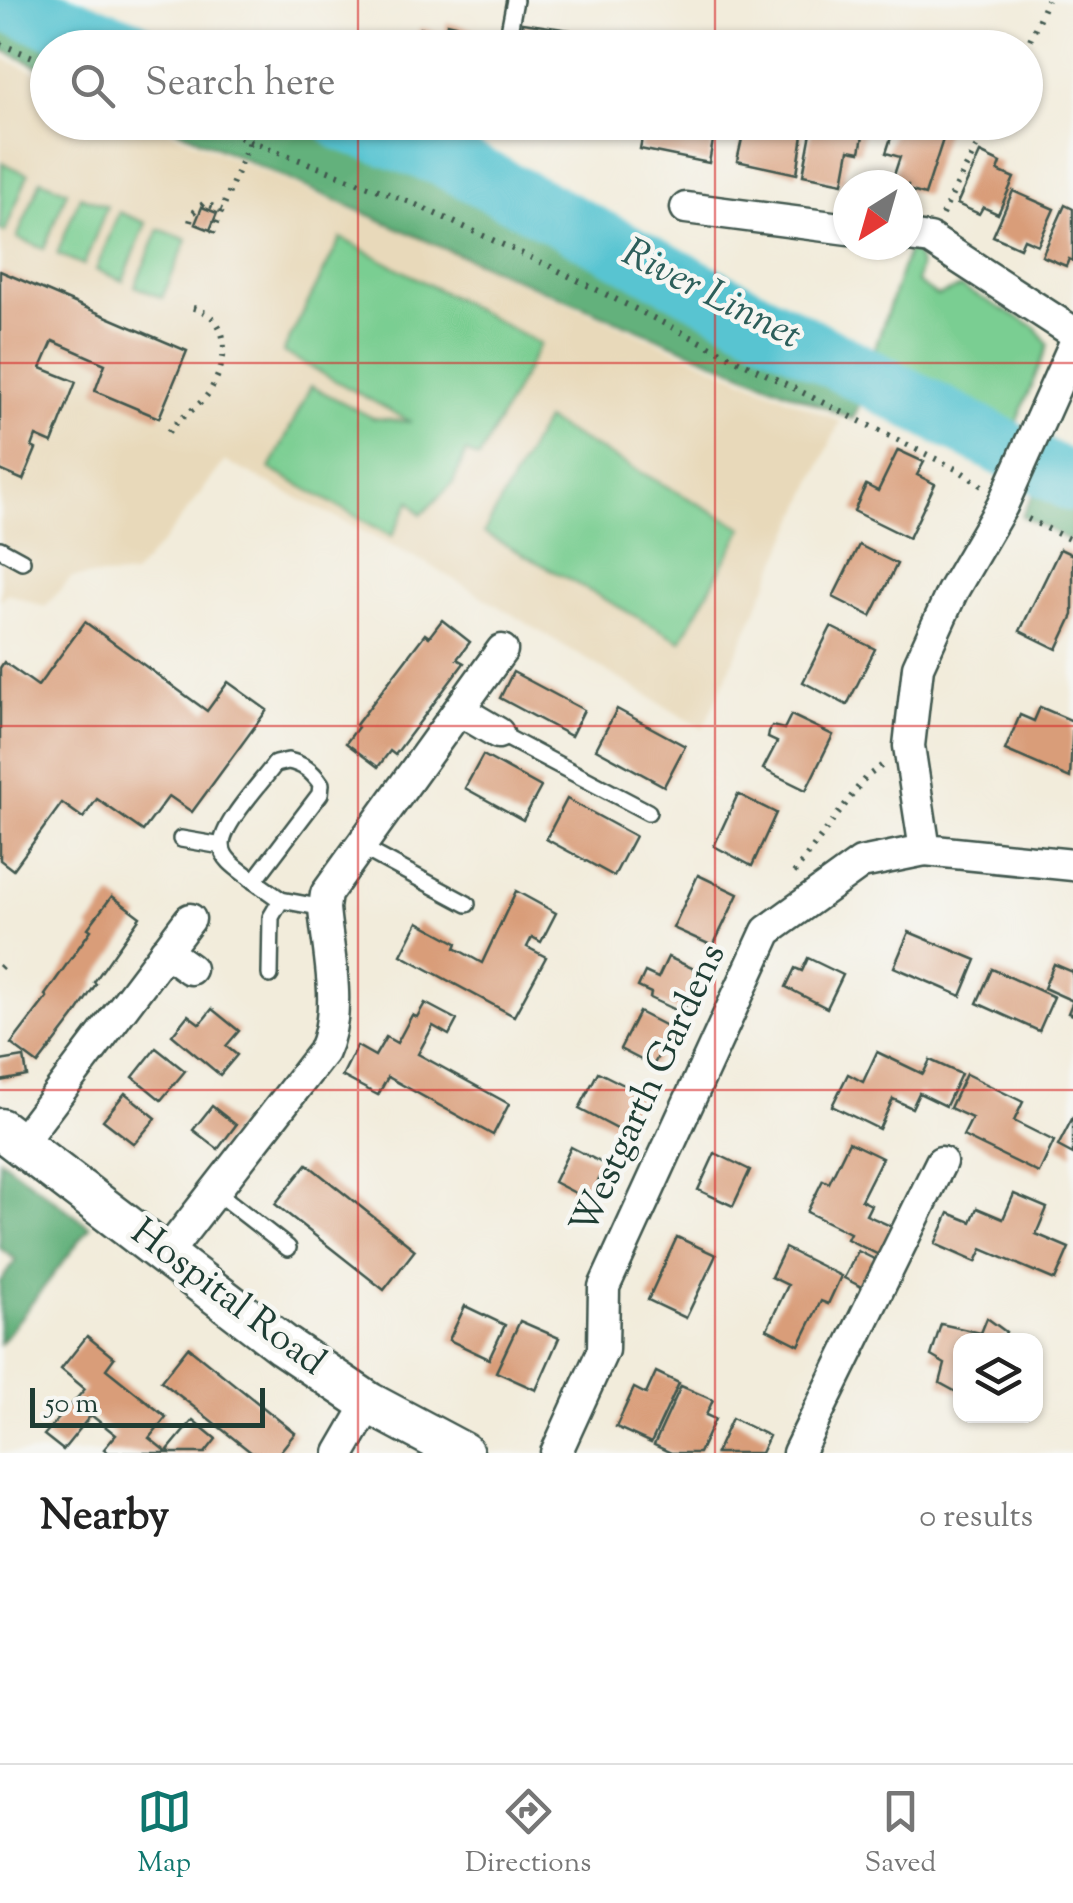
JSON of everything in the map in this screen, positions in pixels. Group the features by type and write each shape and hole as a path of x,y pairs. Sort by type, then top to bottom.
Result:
{"street":[{"path":"686,208 833,227"},
{"path":"923,240 1073,332"},
{"path":"925,850 909,746 918,667 952,592 1007,492 1073,347"},
{"path":"166,1254 323,1052 332,1033 324,908 333,882 502,650"},
{"path":"459,710 498,733"},
{"name":"Westgarth Gardens","path":"556,1453 603,1350 604,1287 767,931 861,863 925,850 1073,865"},
{"path":"10,1137 178,960 190,918"},
{"name":"Hospital Road","path":"10,1137 283,1345 369,1403 464,1453"},
{"path":"798,1453 941,1162"},
{"path":"340,1453 369,1403"}],"lane":[{"path":"510,26 515,0"},
{"path":"0,549 22,561"},
{"path":"498,733 648,812"},
{"path":"254,881 320,794 322,784 300,764 275,764 226,829 222,846 227,859 254,881 281,900 324,908"},
{"path":"181,839 222,846"},
{"path":"359,846 467,904"},
{"path":"270,974 271,917 281,900"},
{"path":"215,1191 288,1248"}],"path":[{"path":"1034,30 1046,0"},
{"path":"0,44 30,55"},
{"path":"244,140 410,202 549,266 960,471 988,490 1007,492 1073,541"},
{"path":"923,231 978,140"},
{"path":"213,233 249,142"},
{"path":"190,222 192,214 204,203 222,210"},
{"path":"168,432 206,396 216,378 225,345 219,322 189,307"},
{"path":"790,881 798,864 865,778 909,746"}],"shaded area":[{"path":"0,57 30,70 30,140 190,140 840,421 703,729 426,563 225,461 133,575 72,577 45,607 7,593 0,601"}],"green space":[{"path":"0,0 16,0 91,30 30,30 30,62 0,49"},
{"path":"201,140 364,140 870,379 853,419 443,248"},
{"path":"2,163 28,174 5,232 0,230"},
{"path":"41,180 67,191 44,249 17,238"},
{"path":"80,196 107,206 84,265 57,254"},
{"path":"119,212 146,223 123,281 96,270"},
{"path":"159,229 187,240 162,298 135,286"},
{"path":"341,238 540,344 479,458 466,452 453,483 421,515 410,501 392,536 270,469 311,386 373,418 411,422 283,352"},
{"path":"905,260 918,260 917,282 937,296 961,287 1035,327 1048,345 1010,438 869,366"},
{"path":"545,420 743,528 681,641 484,533"},
{"path":"1047,468 1073,483 1073,542 1022,516"},
{"path":"0,1159 90,1227 0,1344 0,1282 16,1260 0,1248"}],"building":[{"path":"447,23 477,30 446,30"},
{"path":"522,23 570,30 521,30"},
{"path":"642,140 713,140 709,163 640,149"},
{"path":"742,140 802,140 797,174 737,161"},
{"path":"810,140 862,140 860,152 849,150 845,170 833,170 833,181 803,175"},
{"path":"890,140 943,140 925,195 923,170 896,170 900,157 886,153"},
{"path":"980,153 1001,163 998,171 1014,178 998,214 983,207 979,214 957,204"},
{"path":"1013,191 1054,209 1038,245 1024,239 1020,248 993,236"},
{"path":"1065,205 1073,209 1073,261 1069,259 1066,266 1042,256"},
{"path":"202,207 217,213 210,230 195,224"},
{"path":"0,271 187,351 159,418 95,391 105,364 53,341 41,368 76,382 52,443 36,436 32,447 36,449 23,480 0,470"},
{"path":"898,450 924,462 917,475 935,484 909,538 854,511 866,485 878,491"},
{"path":"859,545 897,564 871,616 833,597"},
{"path":"1060,549 1073,555 1073,615 1057,649 1020,631"},
{"path":"442,620 470,642 457,659 464,663 395,755 390,751 378,767 346,743 425,634 429,637"},
{"path":"85,622 207,711 228,682 267,710 192,812 169,796 143,831 97,799 83,818 62,803 13,870 0,860 0,668 4,662 38,686"},
{"path":"831,627 875,649 847,705 803,682"},
{"path":"513,672 584,710 571,736 500,698"},
{"path":"1040,707 1073,721 1070,778 1005,750 1020,715 1034,721"},
{"path":"617,709 685,746 664,786 596,749"},
{"path":"791,715 833,735 806,790 763,769 777,742 768,738 772,726 784,729"},
{"path":"483,755 541,787 523,820 465,788"},
{"path":"738,794 776,813 752,866 714,846"},
{"path":"567,799 635,836 614,876 546,839"},
{"path":"698,875 738,894 713,946 673,928"},
{"path":"516,891 556,913 541,942 532,937 527,947 546,957 514,1016 401,955 418,922 457,943 455,948 482,963"},
{"path":"112,896 140,917 38,1064 11,1044 47,997"},
{"path":"909,932 976,960 961,996 894,967"},
{"path":"668,957 701,972 682,1013 650,998 651,993 638,987 645,972 658,978"},
{"path":"808,958 843,975 827,1008 786,987 795,968 802,971"},
{"path":"1054,964 1073,972 1073,1001 1044,988"},
{"path":"992,969 1054,997 1039,1031 977,1003"},
{"path":"425,1003 457,1020 449,1035 433,1026 418,1054 509,1104 493,1135 388,1077 378,1095 342,1076 357,1046 375,1056 386,1037 397,1043 412,1015 417,1017"},
{"path":"212,1009 239,1031 226,1046 237,1055 220,1075 172,1035 188,1015 200,1024"},
{"path":"639,1012 672,1029 653,1066 620,1049"},
{"path":"156,1048 185,1071 161,1100 133,1077"},
{"path":"877,1052 923,1074 930,1060 961,1074 946,1106 919,1093 912,1108 893,1099 879,1129 832,1106 848,1074 863,1082"},
{"path":"24,1057 27,1076 0,1081 0,1061"},
{"path":"598,1072 642,1094 623,1132 579,1109"},
{"path":"966,1074 1023,1102 1014,1121 1054,1141 1039,1173 963,1136 972,1118 950,1108"},
{"path":"125,1093 156,1118 134,1144 103,1120"},
{"path":"212,1106 236,1125 218,1149 193,1130"},
{"path":"1073,1117 1073,1154 1058,1146"},
{"path":"849,1142 882,1158 861,1200 871,1205 866,1215 893,1227 879,1255 847,1239 850,1233 807,1212 823,1180 829,1183"},
{"path":"571,1147 606,1165 589,1200 554,1182"},
{"path":"715,1153 750,1170 733,1206 698,1190"},
{"path":"307,1164 415,1250 384,1290 275,1204"},
{"path":"1014,1194 1047,1208 1036,1234 1069,1248 1055,1280 982,1249 976,1262 935,1244 949,1213 971,1222 977,1208 1003,1219"},
{"path":"677,1237 716,1255 686,1318 648,1300"},
{"path":"785,1248 841,1276 828,1304 821,1301 799,1345 767,1329 788,1285 771,1277"},
{"path":"858,1251 880,1262 866,1289 844,1278"},
{"path":"465,1306 505,1325 489,1359 449,1340"},
{"path":"987,1318 1006,1332 1006,1333 981,1333"},
{"path":"520,1321 559,1338 536,1390 496,1372"},
{"path":"941,1324 981,1333 953,1333 953,1390 940,1383 945,1364 931,1356"},
{"path":"87,1336 114,1358 106,1369 166,1417 149,1438 168,1453 109,1453 104,1449 116,1435 91,1415 63,1450 44,1435 85,1389 61,1369"},
{"path":"188,1347 295,1433 279,1453 252,1453 161,1381"},
{"path":"656,1372 679,1383 651,1443 616,1427 634,1388 646,1394"},
{"path":"681,1386 713,1400 706,1415 715,1419 699,1453 671,1453 654,1445"},
{"path":"732,1418 769,1436 761,1453 716,1453"},
{"path":"193,1420 216,1439 205,1453 171,1453 168,1450"}],"waterway":[{"name":"River Linnet","path":"0,1 81,30"},
{"name":"River Linnet","path":"394,140 444,158 1073,483"}]}
